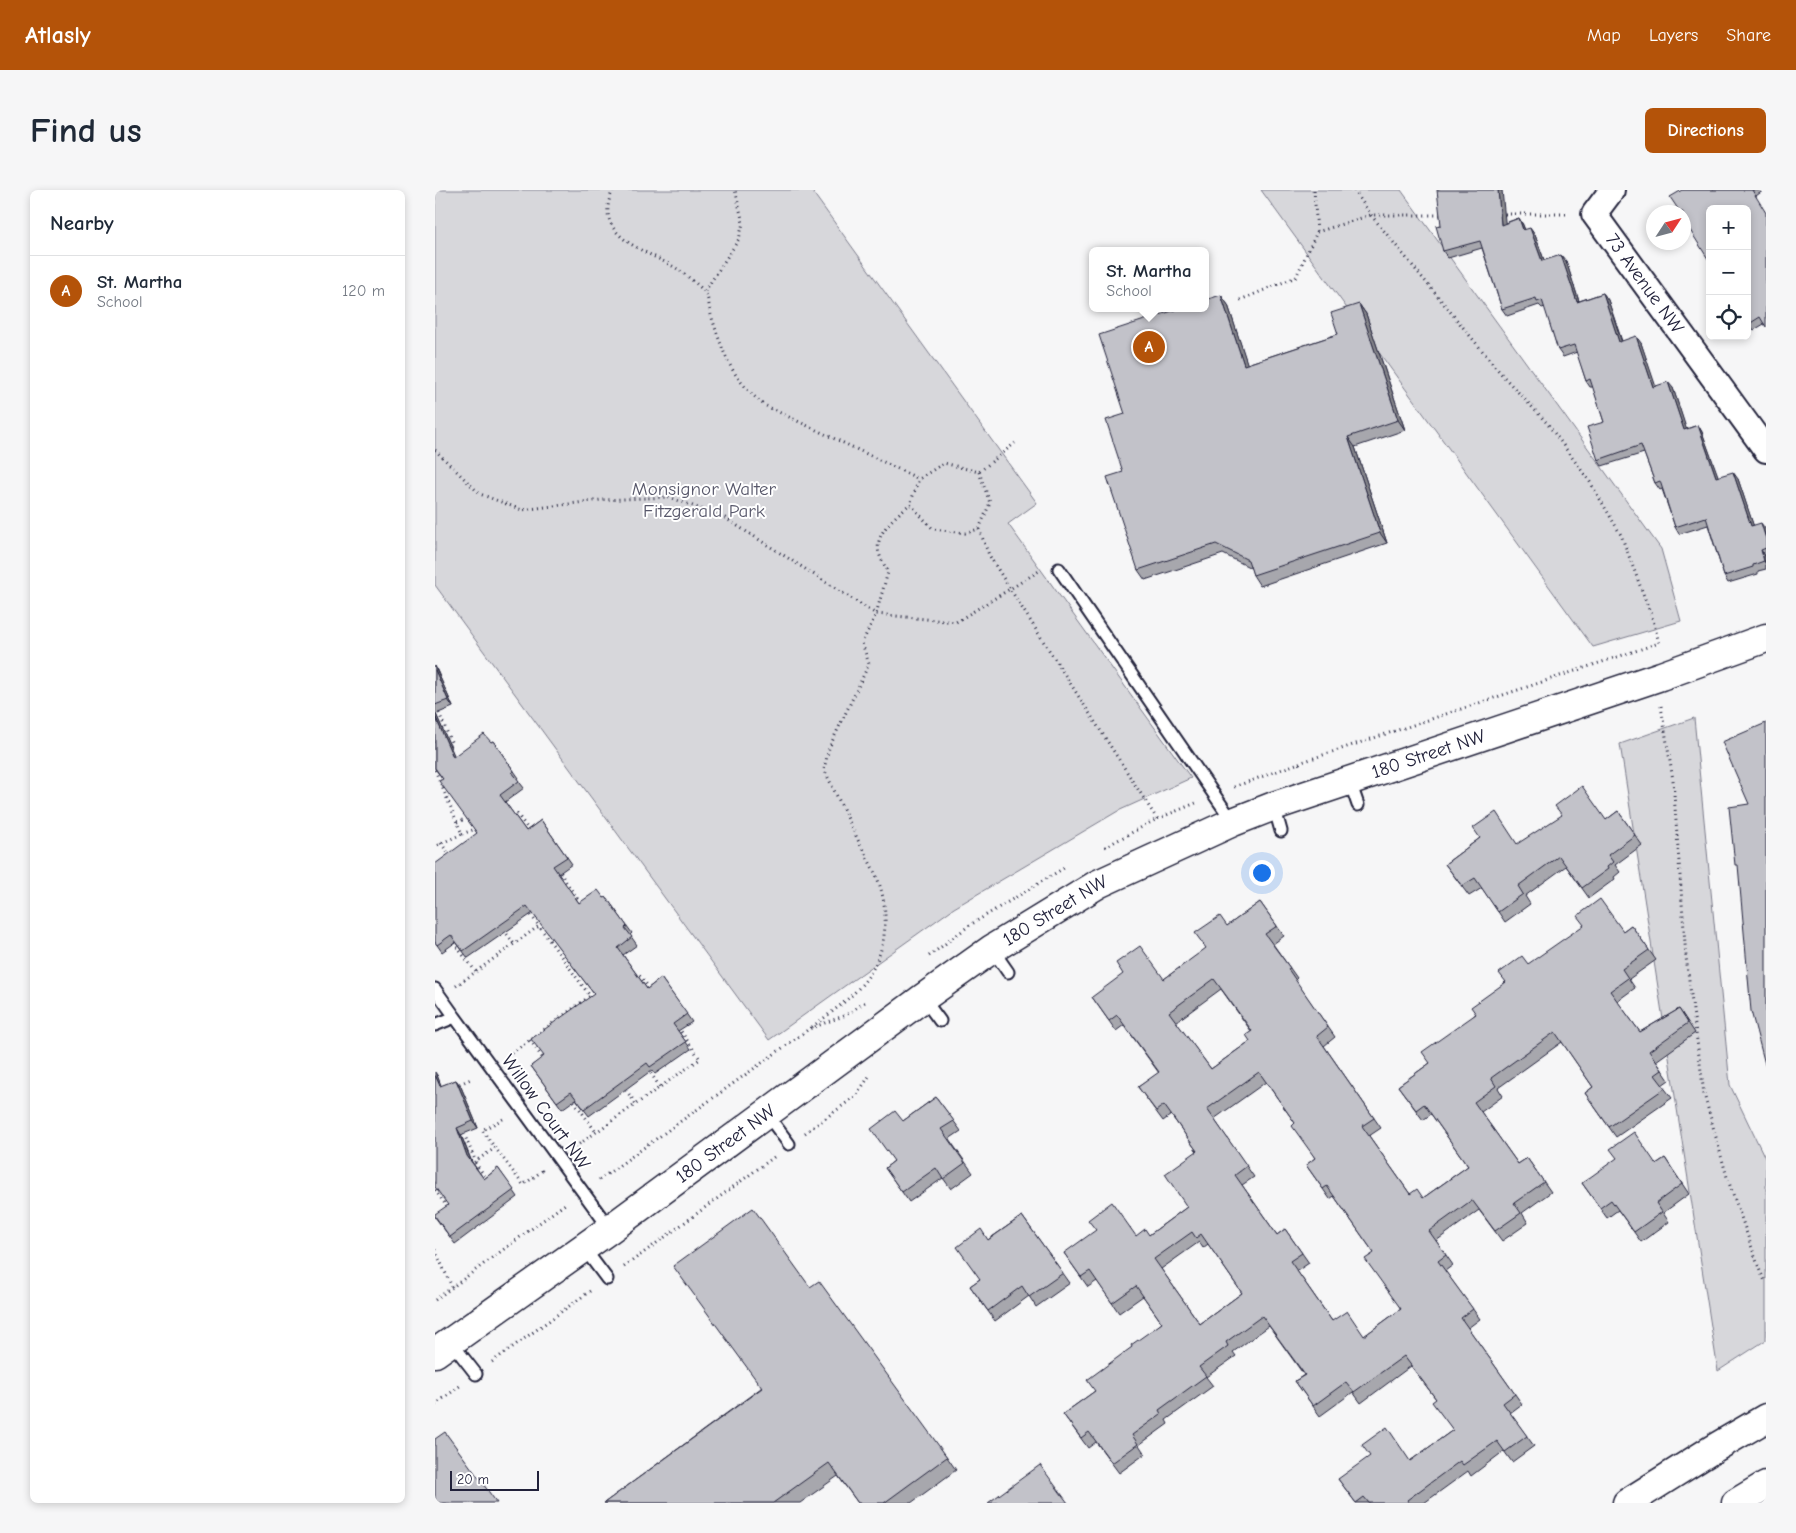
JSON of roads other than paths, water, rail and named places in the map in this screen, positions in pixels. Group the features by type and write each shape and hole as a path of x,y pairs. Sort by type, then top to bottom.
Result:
{"street":[{"name":"73 Avenue NW","path":"1612,190 1594,214 1766,450"},
{"name":"180 Street NW","path":"443,1347 610,1229 992,949 1098,884 1233,822 1277,818 1349,780 1661,676 1766,638"},
{"path":"1627,1503 1766,1418"},
{"path":"1736,1503 1766,1485"}],"lane":[{"path":"1059,569 1233,822"},
{"path":"1349,780 1358,805"},
{"path":"992,949 1008,972"},
{"name":"Willow Court NW","path":"435,989 610,1229"},
{"path":"923,998 940,1021"},
{"path":"435,1025 455,1017"},
{"path":"766,1113 789,1144"},
{"path":"583,1247 607,1279"},
{"path":"443,1347 475,1374"}],"place":[{"name":"St. Martha","path":"1149,347"}],"park label":[{"name":"Monsignor Walter Fitzgerald Park","path":"704,500"}]}
